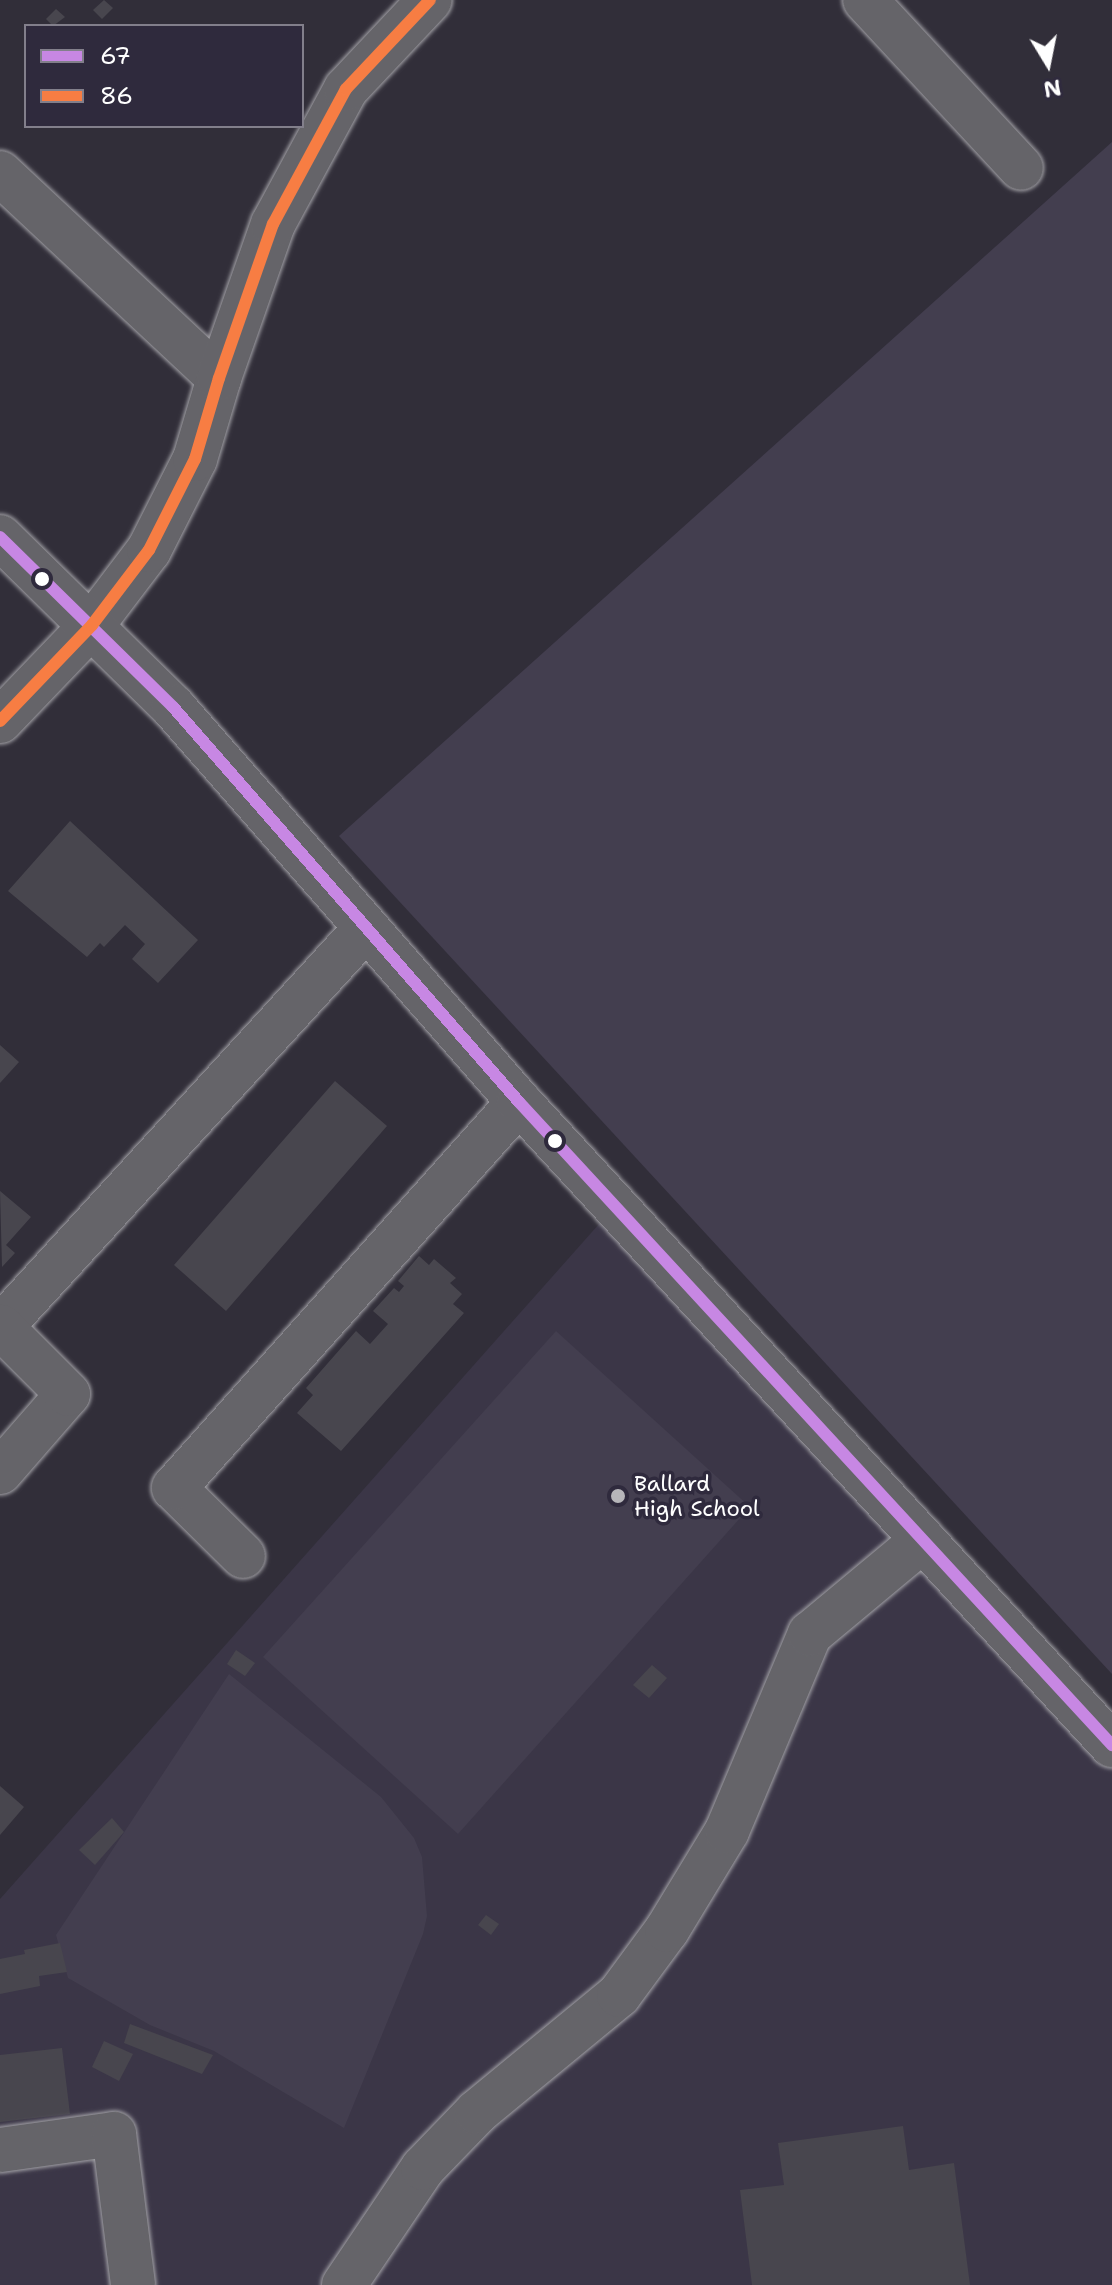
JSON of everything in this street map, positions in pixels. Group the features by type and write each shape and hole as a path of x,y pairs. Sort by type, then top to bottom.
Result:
{"main road":[{"path":"0,721 92,625 149,550 195,459 219,378 273,224 346,89 430,0"},
{"path":"865,0 1021,168"},
{"path":"0,173 219,378"},
{"path":"0,537 173,707 519,1102 1112,1745"},
{"path":"0,1472 68,1394 1,1328 366,928"},
{"path":"243,1556 174,1488 519,1102"},
{"path":"344,2285 423,2168 477,2112 619,1995 667,1930 727,1831 810,1634 923,1540"},
{"path":"0,2150 114,2134 133,2285"}],"shaded area":[{"path":"1112,142 1112,1674 339,836"},
{"name":"Ballard High School","path":"615,1206 1112,1751 1112,2285 0,2285 0,1899"},
{"path":"556,1331 750,1507 458,1834 263,1657"},
{"path":"229,1674 381,1797 414,1838 422,1857 427,1916 423,1934 344,2128 214,2051 150,2025 68,1978 56,1935"}],"building":[{"path":"104,0 113,8 102,19 93,10"},
{"path":"56,9 65,17 56,24 46,19"},
{"path":"70,821 198,940 158,983 132,959 145,944 125,925 104,947 100,943 87,957 8,891"},
{"path":"0,1045 19,1062 0,1083"},
{"path":"335,1081 387,1126 226,1311 174,1265"},
{"path":"0,1191 31,1217 6,1245 15,1253 2,1267"},
{"path":"419,1256 429,1265 434,1259 456,1278 450,1283 462,1294 453,1304 464,1313 341,1451 297,1413 313,1395 306,1388 356,1331 370,1344 388,1324 373,1311 394,1288 399,1292 404,1286 398,1281"},
{"path":"236,1650 255,1663 245,1676 227,1664"},
{"path":"652,1665 667,1678 649,1698 633,1685"},
{"path":"0,1786 24,1807 0,1835"},
{"path":"112,1818 124,1832 95,1865 79,1850"},
{"path":"486,1915 499,1924 491,1935 478,1925"},
{"path":"60,1943 67,1972 39,1976 40,1986 0,1994 0,1959 25,1954 24,1950"},
{"path":"130,2024 213,2055 202,2074 124,2043"},
{"path":"104,2041 133,2054 119,2081 92,2067"},
{"path":"62,2048 70,2114 0,2122 0,2055"},
{"path":"903,2126 909,2170 954,2163 970,2285 752,2285 740,2190 784,2185 778,2143"}],"transit line":[{"name":"86","path":"0,721 92,625 149,550 195,459 219,378 273,224 346,89 430,0"},
{"name":"67","path":"0,537 173,707 519,1102 1112,1745"}],"place":[{"name":"Ballard High School","path":"618,1496"}]}
